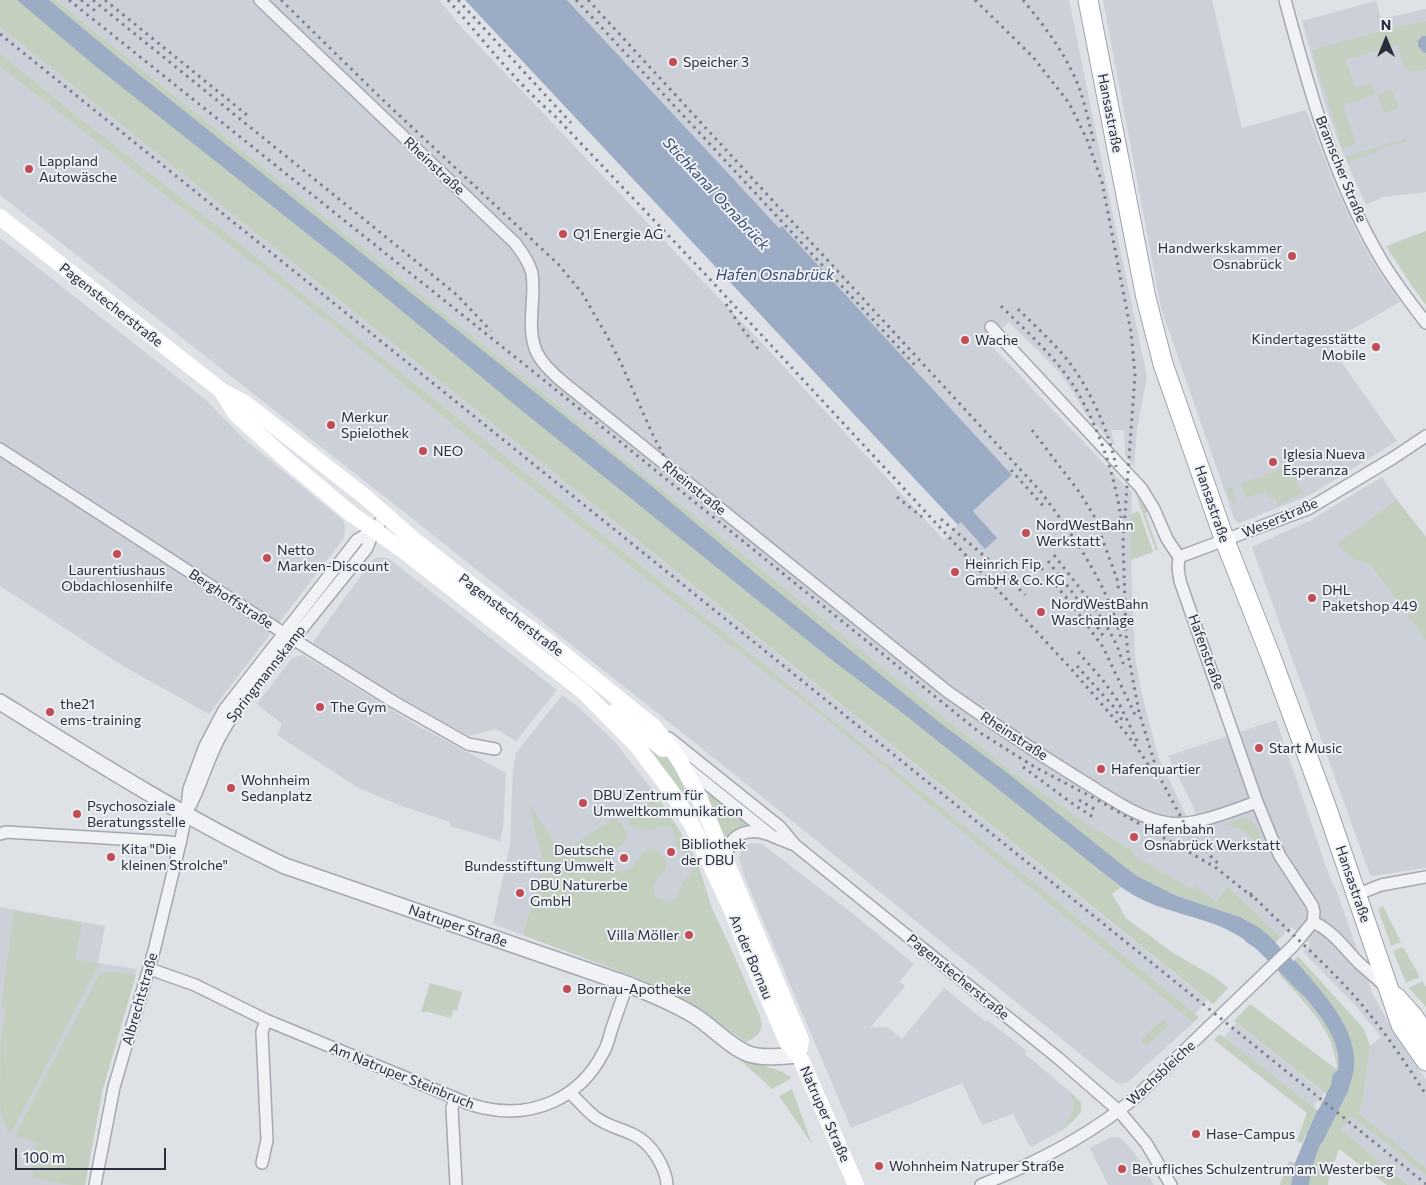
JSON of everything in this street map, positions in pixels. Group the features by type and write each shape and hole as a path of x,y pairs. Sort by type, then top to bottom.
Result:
{"main road":[{"name":"Hansastraße","path":"1088,0 1155,337 1225,540 1285,694 1402,1025 1426,1061"},
{"name":"Pagenstecherstraße","path":"0,218 222,391 245,403 356,490 420,545 493,602 546,640 654,727"},
{"name":"Pagenstecherstraße","path":"222,391 236,414 336,501 418,562 584,692"},
{"name":"An der Bornau","path":"584,692 637,746 681,806 709,860 788,1044 799,1055"},
{"path":"584,692 605,702 681,763"},
{"name":"An der Bornau","path":"654,727 681,763 699,797 801,1040 799,1055"},
{"name":"Hansastraße","path":"1391,992 1413,1016 1426,1036"},
{"name":"Natruper Straße","path":"799,1055 856,1185"}],"street":[{"name":"Rheinstraße","path":"260,0 515,243 525,256 532,272 531,322 532,338 536,350 550,372 564,384 948,692 1003,731 1115,801 1150,819 1170,824 1202,820 1257,802"},
{"name":"Bramscher Straße","path":"1285,0 1316,108 1348,193 1381,260 1426,323"},
{"name":"Hafenstraße","path":"991,327 1141,488 1154,509 1167,539 1179,557 1180,581 1257,802 1280,856 1312,905 1314,912 1313,922"},
{"name":"Weserstraße","path":"1179,557 1308,509 1426,436"},
{"name":"Berghoffstraße","path":"0,449 394,702 468,744 495,749"},
{"name":"Springmannskamp","path":"186,814 197,793 225,726 357,540 374,530 386,516"},
{"name":"Natruper Straße","path":"0,702 186,814 239,844 285,866 647,992 696,1017 749,1054 768,1056 799,1055"},
{"name":"Pagenstecherstraße","path":"654,727 780,827 795,845 1058,1058 1120,1111 1146,1144 1171,1185"},
{"name":"Pagenstecherstraße","path":"681,763 772,836 795,845"},
{"name":"Albrechtstraße","path":"94,1185 118,1072 150,970 186,814"},
{"path":"727,864 727,853 730,844 741,834 758,831 772,836"},
{"path":"0,834 6,832 180,844"},
{"path":"1356,894 1382,885 1426,877"},
{"path":"1313,922 1331,933 1359,963 1391,992"},
{"name":"Wachsbleiche","path":"981,1185 1019,1169 1066,1144 1099,1126 1120,1111 1290,950 1313,922"},
{"name":"Am Natruper Steinbruch","path":"150,970 195,985 266,1020 455,1098 483,1108 504,1111 526,1110 548,1104 570,1093 590,1074 604,1052 627,984"},
{"path":"262,1164 267,1140 262,1032 266,1020"},
{"path":"570,1093 596,1118 613,1127 636,1135 645,1143 659,1159 667,1178 667,1185"},
{"path":"455,1098 452,1108 456,1185"}],"shaded area":[{"path":"56,0 439,0 463,29 773,355 944,540 960,522 997,538 973,511 1012,475 782,226 779,228 567,0 1069,0 1147,377 1137,428 1134,466 1125,455 1124,430 1111,430 1115,446 1084,412 1074,393 1058,371 1009,322 988,342 1132,493 1131,547 1135,657 1142,695 1158,756 1185,813 1198,828 1194,808 1168,756 1276,720 1331,881 1336,889 1373,995 1426,1080 1426,1168 1359,1113 1363,1100 1370,1046 1381,1037 1356,1006 1303,952 1311,945 1292,927 1281,937 1227,886 1216,904 1193,887 1192,889 1132,854 1133,850 1088,824 1012,772"},
{"path":"1103,0 1212,0 1242,128 1306,110 1335,186 1359,237 1376,267 1400,302 1328,343 1397,441 1310,495 1239,523 1235,521 1161,308"},
{"path":"1376,1 1381,19 1426,9 1426,192 1383,197 1366,205 1343,154 1325,105 1302,21"},
{"path":"0,27 1207,1000 1195,1014 408,378 71,111 0,53"},
{"path":"0,67 337,329 466,436 827,720 1193,1023 1128,1082 1121,1084 1115,1082 724,766 0,195"},
{"path":"0,238 206,400 244,439 343,520 345,525 344,538 209,714 123,666 0,586"},
{"path":"1382,477 1397,500 1426,537 1426,868 1372,876 1252,547 1311,520"},
{"path":"379,557 388,558 557,690 516,741 496,729 469,736 396,695 313,642 372,560"},
{"path":"303,655 418,726 506,773 503,828 500,841 450,826 450,822 399,805 357,787 277,735 282,724 257,704 292,658"},
{"path":"562,695 576,705 615,742 658,797 681,833 697,862 713,911 760,1016 762,1026 757,1036 746,1042 699,1009 643,980 493,924 510,844 513,768 516,753"},
{"path":"752,843 762,844 852,913 914,964 899,982 905,986 870,1028 887,1027 902,1039 944,988 1027,1051 1025,1054 1068,1090 1074,1102 1074,1109 1061,1131 1030,1147 1013,1114 982,1125 962,1083 851,1128 745,878 739,858 742,847"},
{"path":"0,907 105,926 98,963 137,969 102,1092 85,1185 0,1185"},
{"path":"1236,1023 1324,1093 1313,1107 1224,1038"},
{"path":"1352,1115 1426,1175 1426,1185 1408,1185 1341,1129"},
{"name":"Berufliches Schulzentrum am Westerberg","path":"1111,1137 1121,1138 1134,1152 1154,1185 1108,1185 1090,1148"}],"green space":[{"path":"0,0 56,0 1012,772 1088,824 1134,851 1132,854 1192,889 1194,886 1210,896 1216,903 1227,886 1281,937 1276,942 1260,928 1240,917 1177,896 1126,869 1122,887 1112,894 1126,918 1173,953 1213,976 1228,988 1213,1004 0,27"},
{"path":"1426,21 1426,69 1415,72 1405,69 1397,44 1346,60 1355,88 1372,83 1376,94 1343,105 1356,144 1342,148 1312,50 1384,30"},
{"path":"0,53 408,378 1199,1017 1193,1023 827,720 466,436 337,329 0,67"},
{"path":"1393,90 1398,109 1383,113 1378,94"},
{"path":"1405,138 1407,142 1392,145 1348,163 1346,157"},
{"path":"1426,231 1426,305 1386,246"},
{"path":"1288,466 1297,480 1295,481 1304,493 1278,505 1275,497 1269,499 1265,491 1246,498 1241,484"},
{"path":"1232,487 1237,502 1232,504 1226,489"},
{"path":"1135,492 1148,512 1145,513 1158,550 1156,551"},
{"path":"1397,500 1426,537 1426,640 1370,564 1353,559 1336,544"},
{"path":"1139,511 1153,552 1131,560 1131,514"},
{"path":"628,725 671,760 693,796 684,801"},
{"path":"712,793 752,826 736,830 725,844 706,798"},
{"path":"658,797 697,862 713,911 760,1016 761,1029 755,1037 746,1042 699,1009 643,980 523,935 544,866 529,804 562,853 616,816 628,833 624,843 612,853 610,857 611,864 616,869 627,870 634,865 645,851 654,850 659,852 665,860 666,867 654,883 654,895 659,899 669,901 677,896 681,885 693,872 690,860 681,852 673,831 669,827 660,826 654,829 634,829 626,818"},
{"path":"1247,818 1258,829 1267,856 1258,844 1244,831 1223,824"},
{"path":"1383,906 1401,942 1391,946 1378,909"},
{"path":"14,911 82,923 75,960 101,964 95,971 13,1130 9,1133 1,1112 0,1099 1,1038 6,1008 1,1007"},
{"path":"1403,947 1420,977 1406,983 1393,951"},
{"path":"1298,956 1364,1029 1370,1046 1363,1100 1359,1113 1426,1168 1426,1175 1352,1116 1341,1129 1408,1185 1387,1185 1339,1149 1328,1185 1309,1185 1321,1140 1342,1099 1333,1081 1326,1094 1234,1021 1250,1004 1336,1069 1334,1052 1322,1025 1279,974 1281,972 1324,1021 1334,1040 1338,1059 1338,1071 1340,1017 1295,960"},
{"path":"113,971 136,975 102,1092 85,1185 70,1185 35,1178 32,1172 35,1143 17,1136 16,1133 99,975"},
{"path":"1422,981 1426,987 1426,1007 1409,988"},
{"path":"430,983 462,992 457,1011 453,1010 451,1018 421,1012"},
{"path":"1163,1019 1169,1025 1146,1046 1141,1040"},
{"path":"1220,1034 1317,1110 1302,1143 1297,1141 1307,1113 1214,1040"},
{"path":"738,1058 774,1069 792,1078 772,1089"},
{"path":"792,1089 812,1144 779,1096"},
{"path":"1068,1090 1081,1102 1081,1112 1061,1131 1074,1109 1074,1102"},
{"path":"1289,1161 1295,1163 1291,1185 1280,1185"}],"water":[{"path":"17,0 49,0 649,484 755,573 939,722 1010,775 1126,868 1137,876 1177,896 1240,917 1260,928 1276,942 1263,955 1234,933 1219,926 1157,906 1123,888 746,591 526,414 344,263 94,65"},
{"name":"Hafen Osnabrück","path":"465,0 567,0 779,228 782,226 1012,475 973,511 997,538 985,549 961,522 958,525"},
{"path":"1422,36 1426,36 1426,53 1418,46 1418,41"},
{"path":"1295,960 1340,1017 1353,1049 1354,1067 1350,1084 1339,1105 1326,1094 1338,1070 1338,1056 1329,1029 1311,1004 1281,972"},
{"path":"1317,1110 1330,1120 1320,1144 1309,1185 1291,1185 1295,1163"}],"waterway":[{"path":"1252,935 1261,941 1304,984"},
{"path":"1315,1137 1340,1087 1341,1079"}],"railway":[{"path":"69,0 979,732 1033,766 1101,802 1215,867 1254,898"},
{"path":"81,0 98,13"},
{"path":"93,0 457,295 491,331"},
{"path":"105,0 247,115"},
{"path":"281,0 384,101 558,264 582,293 607,336 666,460 699,499"},
{"path":"448,0 512,74 554,115 705,274 1074,672 1125,732 1152,771"},
{"path":"458,0 571,123"},
{"path":"576,0 915,365"},
{"path":"588,0 1041,492 1088,561 1107,598 1121,638"},
{"path":"975,0 1033,57 1069,103 1088,142 1102,182 1131,332 1135,375 1123,542 1128,654 1139,712 1158,774 1184,823 1221,866"},
{"path":"1023,0 1048,33 1076,80 1094,143"},
{"path":"0,34 1426,1184"},
{"path":"726,304 759,350"},
{"path":"1001,306 1060,367 1082,400 1100,439 1107,460 1121,519"},
{"path":"1018,309 1057,348 1077,373 1092,398 1104,426 1116,467"},
{"path":"1032,430 1080,493 1094,516 1117,579 1119,592"},
{"path":"1011,470 1046,509"},
{"path":"897,497 922,517"},
{"path":"941,519 1003,572 1025,595"},
{"path":"1054,555 1103,620 1117,647 1125,669"},
{"path":"1048,561 1085,609 1105,639"},
{"path":"1041,568 1070,602 1103,647 1136,717"},
{"path":"1078,652 1102,679 1118,701 1138,743"},
{"path":"1077,666 1113,706 1122,720"},
{"path":"1023,767 1093,817"},
{"path":"1079,800 1096,810"},
{"path":"1250,893 1328,968 1357,999 1393,1045 1426,1095"}],"place":[{"name":"Speicher 3","path":"673,62"},
{"name":"Lappland Autowäsche","path":"29,169"},
{"name":"Q1 Energie AG","path":"563,234"},
{"name":"Handwerkskammer Osnabrück","path":"1292,256"},
{"name":"Wache","path":"965,340"},
{"name":"Kindertagesstätte Mobile","path":"1376,347"},
{"name":"Merkur Spielothek","path":"331,425"},
{"name":"NEO","path":"423,451"},
{"name":"Iglesia Nueva Esperanza","path":"1273,462"},
{"name":"NordWestBahn Werkstatt","path":"1026,533"},
{"name":"Laurentiushaus Obdachlosenhilfe","path":"117,554"},
{"name":"Netto Marken-Discount","path":"267,558"},
{"name":"Heinrich Fip GmbH & Co. KG","path":"955,572"},
{"name":"DHL Paketshop 449","path":"1312,598"},
{"name":"NordWestBahn Waschanlage","path":"1041,612"},
{"name":"The Gym","path":"320,707"},
{"name":"the21 ems-training","path":"50,712"},
{"name":"Start Music","path":"1259,748"},
{"name":"Hafenquartier","path":"1101,769"},
{"name":"Wohnheim Sedanplatz","path":"231,788"},
{"name":"DBU Zentrum für Umweltkommunikation","path":"583,803"},
{"name":"Psychosoziale Beratungsstelle","path":"77,814"},
{"name":"Hafenbahn Osnabrück Werkstatt","path":"1134,837"},
{"name":"Bibliothek der DBU","path":"671,852"},
{"name":"Kita \"Die kleinen Strolche\"","path":"111,857"},
{"name":"Deutsche Bundesstiftung Umwelt","path":"624,858"},
{"name":"DBU Naturerbe GmbH","path":"520,893"},
{"name":"Villa Möller","path":"689,935"},
{"name":"Bornau-Apotheke","path":"567,989"},
{"name":"Hase-Campus","path":"1196,1134"},
{"name":"Wohnheim Natruper Straße","path":"879,1166"},
{"name":"Berufliches Schulzentrum am Westerberg","path":"1122,1169"}],"water label":[{"name":"Stichkanal Osnabrück","path":"716,194"}]}
